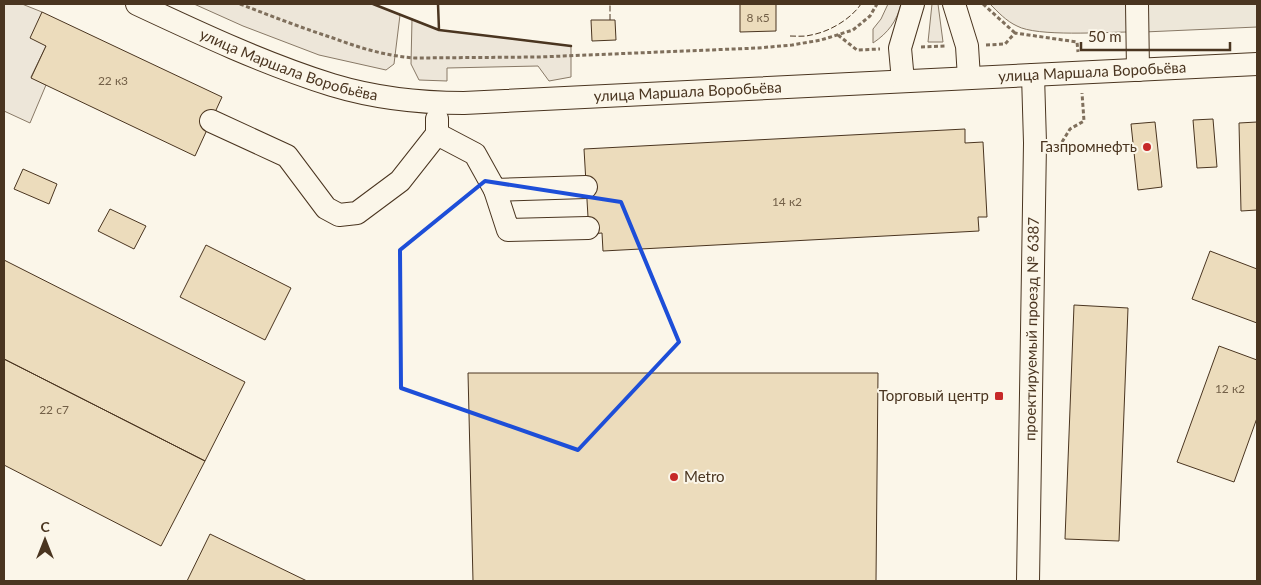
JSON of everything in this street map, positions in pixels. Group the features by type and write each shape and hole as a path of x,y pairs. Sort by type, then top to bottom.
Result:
{"street":[{"name":"улица Маршала Воробьёва","path":"136,4 238,51 333,86 408,101 436,103 1257,64"},
{"path":"903,80 900,48 913,4"},
{"path":"954,4 967,46 969,78"},
{"path":"1137,4 1138,70"},
{"name":"проектируемый проезд № 6387","path":"1028,581 1035,143 1033,75"},
{"path":"211,121 287,156 326,208 338,215 356,213 400,181 437,134 436,103"},
{"path":"437,134 475,154 495,190 503,216 551,216 560,229 588,228"},
{"path":"495,190 586,187"}],"path":[{"path":"240,4 296,26 368,50 398,57 415,58 539,57 792,45 821,40 853,30 870,16 877,4"},
{"path":"982,4 1015,34 1077,42 1084,121 1070,129 1062,142"},
{"path":"838,35 857,50 1005,44 1015,34"}],"highlighted area":[{"path":"485,181 621,202 679,342 578,450 401,388 400,250"}],"shaded area":[{"path":"4,4 22,4 42,12 46,46 31,77 46,85 30,123 4,111"},
{"path":"194,4 373,4 400,15 394,64 386,70 319,55 243,26"},
{"path":"888,4 901,4 891,26 873,43 873,29 881,19"},
{"path":"932,4 938,4 943,42 928,42"},
{"path":"990,4 1129,4 1130,32 1040,32 1009,22"},
{"path":"1144,4 1257,4 1257,27 1144,32"},
{"path":"412,19 439,30 571,46 571,77 549,81 538,66 447,68 447,81 419,80 411,64"}],"building":[{"path":"740,4 776,4 776,31 740,32"},
{"path":"42,12 222,97 195,156 31,78 46,46 30,38"},
{"path":"591,20 615,20 616,40 592,41"},
{"path":"1213,119 1217,167 1197,168 1193,120"},
{"path":"1155,122 1162,187 1138,190 1131,124"},
{"path":"1257,122 1257,210 1241,211 1239,123"},
{"path":"965,129 965,143 983,142 987,217 978,217 979,231 603,251 602,233 589,234 584,149"},
{"path":"23,169 57,184 49,204 14,189"},
{"path":"110,209 146,226 134,249 98,231"},
{"path":"206,245 291,288 265,340 180,297"},
{"path":"1210,251 1257,269 1257,323 1192,299"},
{"path":"4,260 245,382 205,461 4,359"},
{"path":"1074,305 1128,308 1119,541 1065,539"},
{"path":"1219,346 1257,360 1257,418 1234,482 1177,462"},
{"path":"4,359 205,461 161,546 4,465"},
{"name":"Metro","path":"468,373 878,373 876,581 473,581"},
{"path":"210,534 307,581 187,581"}],"fence":[{"path":"610,4 610,20"},
{"path":"790,36 808,36 832,28 846,20 861,4"}],"wall":[{"path":"373,4 439,30 571,46"},
{"path":"438,4 439,30"}],"place":[{"name":"Газпромнефть","path":"1147,147"},
{"name":"Торговый центр","path":"999,396"},
{"name":"Metro","path":"674,477"}]}
